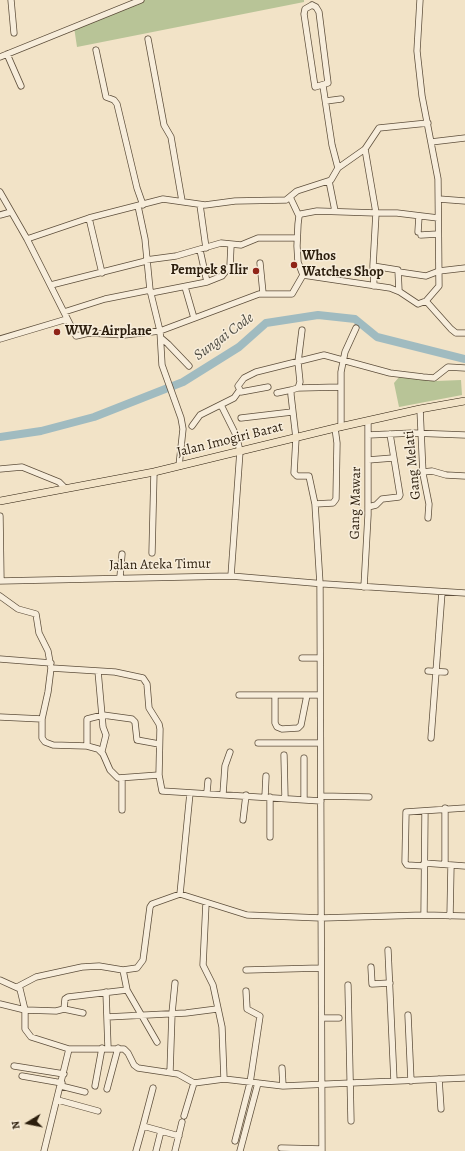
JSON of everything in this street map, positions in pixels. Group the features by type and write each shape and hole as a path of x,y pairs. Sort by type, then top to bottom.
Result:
{"main road":[{"name":"Jalan Imogiri Barat","path":"0,501 154,472 338,427 465,401"}],"street":[{"path":"12,0 14,33"},
{"path":"0,57 141,0"},
{"path":"303,276 399,291 418,304 426,301 439,286 438,179 422,96 417,51 420,0"},
{"path":"312,6 316,7 318,12 328,83 324,86 314,87 312,81 304,14 305,9 312,6"},
{"path":"148,39 164,125 170,137 182,201"},
{"path":"96,50 106,97 114,100 117,104 141,205 150,292 161,338 162,365 176,402 183,429 180,466"},
{"path":"7,54 21,86"},
{"path":"324,86 332,145 338,168"},
{"path":"326,101 341,99"},
{"path":"27,239 89,218 163,199 200,205 235,201 282,201 297,191 329,181 338,168 365,148 379,128 428,123"},
{"path":"431,142 465,138"},
{"path":"365,148 376,213 373,266 374,286"},
{"path":"329,181 335,211"},
{"path":"0,192 27,239 76,336 89,333 124,335 160,331 263,293 292,294 303,276"},
{"path":"290,196 299,216 297,238 298,262 303,276"},
{"path":"438,199 465,201"},
{"path":"200,205 206,248"},
{"path":"299,216 308,212 335,211 438,218"},
{"path":"0,215 11,212"},
{"path":"419,216 420,233 438,234"},
{"path":"89,218 102,273"},
{"path":"51,285 102,273 146,260 176,256 221,243 231,245 245,244 258,238 297,238"},
{"path":"64,312 105,299 185,287 207,282 226,273 231,262 231,245"},
{"path":"200,250 207,282"},
{"path":"260,263 263,293"},
{"path":"373,266 396,269 399,272 423,276 438,271 465,268"},
{"path":"399,272 399,291"},
{"path":"185,287 194,318"},
{"path":"426,301 451,329 456,333 465,333"},
{"path":"0,339 67,318"},
{"path":"315,504 333,503 336,499 336,443 340,387 349,341 356,328"},
{"path":"298,388 300,380 298,362 302,330"},
{"path":"161,338 189,366"},
{"path":"240,391 239,384 248,375 324,355 390,373 430,378 437,376 448,367 465,368"},
{"path":"192,426 200,415 234,398 240,391 268,387"},
{"path":"277,393 298,388 340,387"},
{"path":"281,1148 322,1150 320,584 315,504 310,476 297,476 294,473 296,438 292,412 291,390"},
{"path":"221,405 236,435 240,451 231,576"},
{"name":"Gang Melati","path":"420,409 420,434 423,472 428,501 428,518"},
{"path":"241,418 292,412"},
{"name":"Gang Mawar","path":"364,586 368,507 368,421"},
{"path":"368,507 376,505 384,499 400,497 390,434"},
{"path":"368,435 420,434 465,436"},
{"path":"368,460 394,458"},
{"path":"0,469 22,467 59,482 65,488"},
{"path":"423,472 432,471 446,475 465,476"},
{"path":"152,553 154,472"},
{"path":"0,516 0,581"},
{"path":"120,577 122,554"},
{"name":"Jalan Ateka Timur","path":"0,581 120,577 231,576 320,584 465,593"},
{"path":"431,738 442,592"},
{"path":"0,596 18,609 36,614 39,633 48,651 51,666 48,692 42,719 42,738 44,742 53,745 87,746 102,751"},
{"path":"302,658 320,658"},
{"path":"0,659 51,666 115,672 143,678 147,684 150,708 159,724 159,775 162,790 304,800 321,798 369,797"},
{"path":"98,671 106,738 102,751 110,770 115,776 122,778 159,775"},
{"path":"428,671 445,672"},
{"path":"239,695 320,695"},
{"path":"275,695 275,723 277,727 282,729 298,728 301,725 307,695"},
{"path":"87,746 87,719 103,714 132,719 135,722 137,740 159,744"},
{"path":"0,717 42,719"},
{"path":"258,743 320,743"},
{"path":"223,794 226,766 230,752"},
{"path":"284,755 285,798"},
{"path":"304,758 304,800"},
{"path":"266,776 270,837"},
{"path":"122,778 122,810"},
{"path":"207,792 208,782"},
{"path":"180,894 190,793"},
{"path":"243,820 246,795"},
{"path":"465,808 445,808 406,812 405,828 406,864 465,866"},
{"path":"445,808 450,916"},
{"path":"424,915 425,810"},
{"path":"17,987 36,977 82,967 99,966 123,970 137,968 144,960 150,907 152,904 180,894 247,915 321,918 424,915 465,916"},
{"path":"206,903 203,964 213,985 222,1027 224,1079"},
{"path":"388,950 394,1081"},
{"path":"371,967 372,984 390,983"},
{"path":"246,970 321,968"},
{"path":"123,970 128,990 157,1042"},
{"path":"0,980 17,987 23,996 25,1029 28,1035 70,1049 118,1048 126,1050 132,1062 138,1068 178,1074 192,1086"},
{"path":"170,1072 172,1013 175,983"},
{"path":"348,985 351,1121"},
{"path":"64,1009 65,999 68,997 128,990"},
{"path":"235,1141 250,1083 260,1016 247,1009 246,991"},
{"path":"95,1086 105,1048 107,1017 106,992"},
{"path":"0,1004 25,1010 50,1011 64,1009 83,1013"},
{"path":"107,1017 172,1013 186,1014 217,1009"},
{"path":"408,1015 411,1081"},
{"path":"322,1018 340,1018"},
{"path":"107,1089 118,1048"},
{"path":"44,1151 70,1049"},
{"path":"14,1066 64,1074"},
{"path":"282,1068 283,1086"},
{"path":"22,1076 62,1084 84,1092"},
{"path":"192,1086 224,1079 283,1086 465,1078"},
{"path":"439,1079 441,1109"},
{"path":"240,1151 258,1084"},
{"path":"175,1151 192,1086"},
{"path":"136,1151 153,1088"},
{"path":"58,1100 98,1111"},
{"path":"143,1126 179,1136"},
{"path":"156,1151 161,1131"}],"green space":[{"path":"140,0 304,0 304,2 77,47 74,27"},
{"path":"400,376 422,380 426,377 436,381 461,380 462,395 399,407 394,383"}],"waterway":[{"name":"Sungai Code","path":"0,437 41,431 94,417 183,382 239,347 266,323 318,315 355,319 377,337 465,359"}],"place":[{"name":"Whos Watches Shop","path":"294,265"},
{"name":"Pempek 8 Ilir","path":"256,271"},
{"name":"WW2 Airplane","path":"57,332"}]}
